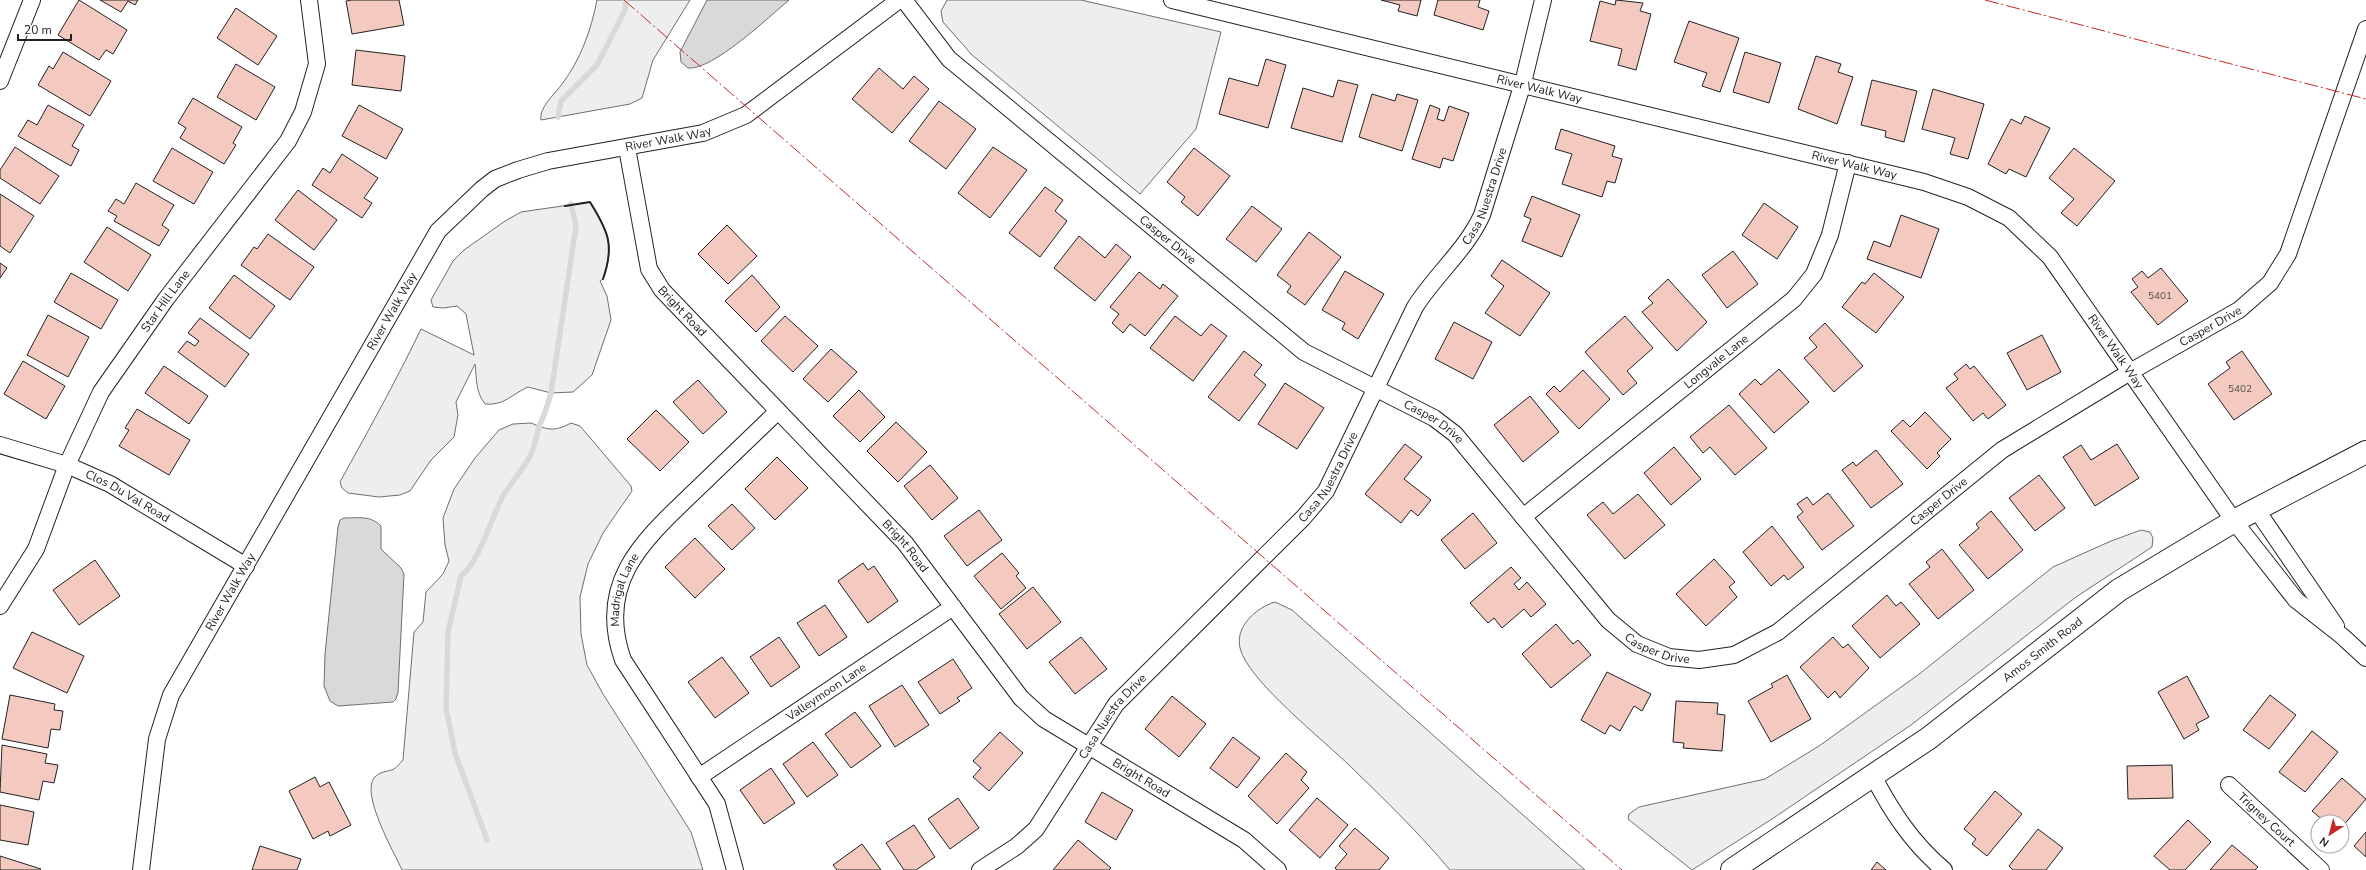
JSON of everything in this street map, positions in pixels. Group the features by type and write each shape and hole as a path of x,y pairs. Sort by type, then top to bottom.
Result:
{"street":[{"path":"0,81 32,0"},
{"name":"Star Hill Lane","path":"0,606 36,549 67,465 101,392 166,299 288,142 303,112 317,64 309,0"},
{"name":"River Walk Way","path":"141,870 157,739 171,695 438,232 469,199 500,177 548,161 627,148 703,133 746,115 898,0"},
{"name":"Casper Drive","path":"904,0 949,59 1304,352 1434,418 1455,434 1608,620 1637,644 1669,657 1699,660 1734,654 1778,632 2002,450 2130,372 2239,310 2270,284 2288,254 2366,29"},
{"name":"River Walk Way","path":"1172,0 1523,83 1924,182 1968,197 2009,218 2050,257 2234,521 2296,600 2342,636 2366,658"},
{"name":"Casa Nuestra Drive","path":"980,870 1017,846 1036,828 1116,704 1303,518 1326,491 1375,388 1426,288 1472,234 1478,223 1523,83 1543,0"},
{"name":"Bright Road","path":"627,148 649,269 662,290 905,543 1021,698 1044,719 1244,840 1278,870"},
{"name":"Longvale Lane","path":"1523,517 1794,298 1814,274 1830,235 1848,163"},
{"name":"Madrigal Lane","path":"735,870 717,804 623,660 617,643 615,605 626,568 647,537 778,411"},
{"name":"Clos Du Val Road","path":"0,445 67,465 110,484 246,566"},
{"name":"Amos Smith Road","path":"1732,870 1941,729 2119,590 2234,521 2366,452"},
{"name":"River Walk Way","path":"2256,509 2342,636"},
{"name":"Valleymoon Lane","path":"699,777 953,607"},
{"path":"1873,776 1893,814 1933,861 1944,870"},
{"name":"Trigney Court","path":"2229,785 2321,870"}],"shaded area":[{"path":"597,0 690,0 653,60 642,98 630,104 541,120 542,110 575,65 592,22"},
{"path":"707,0 789,0 725,52 698,67 688,68 681,62 680,52"},
{"path":"947,0 1081,0 1221,32 1196,129 1140,194 972,55 943,22 941,11"},
{"path":"590,202 601,221 608,239 609,257 603,279 600,281 607,296 611,320 592,375 573,392 551,393 528,387 503,401 485,404 478,390 475,364 456,402 458,415 454,437 431,460 410,491 400,495 379,497 348,493 342,488 340,482 392,387 421,329 474,355 466,314 457,306 443,308 433,307 431,300 453,261 464,250 505,221 521,212"},
{"path":"531,423 551,429 560,428 571,423 580,426 631,486 632,491 603,533 588,564 580,597 581,634 587,665 603,694 691,832 703,870 402,870 380,824 375,810 371,786 376,776 394,769 403,760 414,632 423,622 426,592 443,574 449,561 445,545 443,518 454,489 475,458 499,430 513,424"},
{"path":"344,518 368,519 377,522 381,526 381,549 401,568 404,574 398,692 396,699 393,702 338,706 330,701 324,686 325,654 338,527 340,520"},
{"path":"2141,530 2150,532 2153,538 2152,547 2076,597 1911,725 1772,819 1692,870 1628,819 1629,814 1639,807 1765,779 1819,746 1918,675 2053,567 2111,541"},
{"path":"1275,602 1292,610 1585,870 1450,870 1427,843 1351,767 1272,693 1257,677 1246,661 1240,648 1239,640 1244,625 1254,613"}],"building":[{"path":"79,0 127,30 113,54 106,50 99,60 58,35"},
{"path":"100,0 138,0 135,5 128,1 121,12"},
{"path":"399,0 404,25 352,34 346,1"},
{"path":"1381,0 1421,0 1417,16 1398,11 1400,5"},
{"path":"1438,0 1480,0 1478,7 1489,11 1483,30 1434,15"},
{"path":"1616,0 1643,3 1640,11 1651,14 1636,70 1618,65 1622,49 1590,41 1600,1 1615,5"},
{"path":"236,8 277,36 258,65 217,38"},
{"path":"1689,21 1739,38 1720,92 1702,86 1707,73 1674,62"},
{"path":"356,50 405,56 401,91 352,85"},
{"path":"63,52 111,81 90,116 38,85 49,66 53,69"},
{"path":"1745,52 1781,63 1769,103 1733,92"},
{"path":"1816,56 1841,64 1838,72 1853,77 1837,124 1798,109"},
{"path":"1266,59 1286,65 1268,128 1219,114 1229,78 1258,86"},
{"path":"236,64 275,87 256,120 217,97"},
{"path":"879,68 903,89 914,76 929,89 892,133 852,99"},
{"path":"1338,80 1358,85 1342,142 1291,128 1303,88 1333,97"},
{"path":"1872,80 1917,91 1904,142 1885,137 1886,131 1861,125"},
{"path":"1933,89 1984,104 1968,159 1950,154 1955,138 1922,129"},
{"path":"1372,94 1395,101 1397,94 1418,100 1402,151 1359,137"},
{"path":"193,98 242,127 233,143 236,145 224,164 180,138 186,128 178,123"},
{"path":"939,101 976,129 946,169 909,141"},
{"path":"48,105 84,125 72,146 79,150 71,166 18,136 28,120 37,125"},
{"path":"359,105 403,129 386,159 342,136"},
{"path":"1430,105 1440,109 1437,119 1444,121 1449,106 1469,113 1453,161 1443,158 1440,168 1412,159"},
{"path":"2025,116 2050,128 2026,177 2009,169 2006,174 1988,164 2011,119 2021,124"},
{"path":"1561,129 1615,146 1612,156 1622,159 1615,183 1607,181 1602,197 1562,184 1572,154 1555,149"},
{"path":"15,147 59,176 40,204 0,178 0,170"},
{"path":"993,147 1027,170 990,218 958,193"},
{"path":"172,148 213,172 194,204 153,181"},
{"path":"1194,148 1230,176 1198,216 1181,202 1185,197 1167,182"},
{"path":"2074,148 2115,181 2077,226 2061,213 2074,199 2049,178"},
{"path":"342,154 378,178 364,198 372,203 362,218 312,185 323,168 330,173"},
{"path":"136,183 174,205 162,225 169,230 159,246 114,221 117,216 108,211 116,199 124,204"},
{"path":"1045,187 1063,200 1055,211 1067,221 1040,257 1009,233"},
{"path":"298,190 337,220 314,250 275,220"},
{"path":"0,194 34,216 10,253 0,246"},
{"path":"1532,196 1580,215 1562,257 1522,241 1531,219 1524,216"},
{"path":"1764,203 1798,227 1777,259 1742,235"},
{"path":"1252,206 1282,229 1256,262 1226,239"},
{"path":"1901,215 1939,229 1921,278 1867,259 1874,241 1890,247"},
{"path":"727,225 757,256 728,284 698,254"},
{"path":"107,227 151,255 128,291 84,262"},
{"path":"1309,232 1341,257 1305,305 1287,292 1291,286 1277,275"},
{"path":"268,234 314,267 290,300 241,265 254,247 257,249"},
{"path":"1079,236 1105,258 1116,244 1131,257 1095,301 1054,268"},
{"path":"1733,251 1758,284 1727,308 1702,275"},
{"path":"1502,260 1550,293 1520,336 1485,313 1504,286 1491,276"},
{"path":"0,263 7,268 0,278"},
{"path":"2161,268 2188,301 2158,325 2131,292 2138,287 2132,279 2142,271 2148,278"},
{"path":"1345,271 1384,294 1358,339 1342,329 1345,323 1322,310"},
{"path":"1139,272 1160,289 1163,284 1178,296 1145,336 1130,324 1123,333 1112,323 1119,314 1110,307"},
{"path":"71,273 118,300 101,329 54,302"},
{"path":"1874,273 1904,297 1876,333 1842,307 1862,282 1865,284"},
{"path":"234,275 275,306 250,339 209,308"},
{"path":"752,275 780,307 756,332 725,301"},
{"path":"1668,279 1707,322 1677,351 1642,312 1653,303 1648,298"},
{"path":"48,315 89,337 68,377 27,355"},
{"path":"785,316 818,346 793,372 761,341"},
{"path":"1175,316 1201,336 1211,324 1227,336 1193,381 1150,348"},
{"path":"1625,316 1653,348 1627,371 1637,383 1623,395 1585,352"},
{"path":"200,318 249,354 225,387 178,352 187,341 195,346 199,341 188,333"},
{"path":"1454,322 1492,342 1473,379 1435,359"},
{"path":"1825,323 1863,366 1834,392 1804,358 1817,347 1809,338"},
{"path":"2042,335 2061,372 2027,390 2007,353"},
{"path":"831,349 857,372 828,402 803,379"},
{"path":"1244,351 1262,365 1254,375 1266,385 1239,421 1208,397"},
{"path":"2242,351 2272,394 2234,420 2208,384 2230,368 2226,362"},
{"path":"23,361 65,386 46,419 4,394"},
{"path":"1966,364 1970,369 1974,366 2006,405 1988,419 1983,413 1973,421 1946,388 1958,379 1954,374"},
{"path":"164,366 208,396 189,424 145,393"},
{"path":"1779,369 1809,402 1774,433 1739,394 1755,379 1761,385"},
{"path":"1583,370 1610,399 1579,429 1546,394 1554,386 1560,392"},
{"path":"698,380 727,412 703,434 673,402"},
{"path":"1285,383 1324,408 1297,449 1258,424"},
{"path":"859,390 885,417 860,442 833,416"},
{"path":"1530,396 1559,432 1523,462 1494,425"},
{"path":"1729,405 1767,448 1735,475 1710,447 1703,453 1690,437"},
{"path":"137,409 190,440 169,475 119,446 129,430 125,428"},
{"path":"656,410 689,442 660,471 627,439"},
{"path":"1925,412 1951,439 1937,453 1940,456 1927,469 1891,431 1903,420 1910,427"},
{"path":"896,422 927,452 898,482 867,451"},
{"path":"1405,444 1422,457 1404,479 1431,500 1418,516 1411,510 1401,523 1365,494"},
{"path":"2117,444 2139,478 2095,506 2063,457 2081,445 2091,460"},
{"path":"1674,447 1701,479 1671,505 1644,473"},
{"path":"1876,450 1903,484 1871,508 1842,470 1853,462 1856,466"},
{"path":"777,457 808,488 775,520 745,489"},
{"path":"930,465 958,498 932,520 904,486"},
{"path":"2039,475 2065,508 2035,531 2009,498"},
{"path":"1828,493 1854,526 1822,550 1797,517 1803,512 1797,504 1807,497 1813,505"},
{"path":"1638,494 1665,525 1625,559 1587,515 1603,502 1613,514"},
{"path":"732,504 755,528 732,550 708,526"},
{"path":"979,510 1002,540 967,566 944,536"},
{"path":"1991,511 2023,550 1988,579 1959,545 1979,528 1976,524"},
{"path":"1473,513 1497,543 1465,569 1441,540"},
{"path":"1772,526 1804,567 1788,580 1784,575 1771,586 1743,552"},
{"path":"695,538 725,569 695,598 665,567"},
{"path":"1942,549 1974,590 1938,619 1909,584 1930,567 1926,562"},
{"path":"1002,553 1019,573 1016,576 1026,588 1001,609 974,576"},
{"path":"1714,559 1735,582 1729,587 1737,597 1706,626 1676,594"},
{"path":"95,560 120,596 79,625 53,590"},
{"path":"863,563 868,570 874,566 898,601 868,623 838,581"},
{"path":"1511,567 1521,578 1514,584 1519,590 1527,582 1546,604 1531,617 1524,609 1502,628 1494,618 1488,623 1470,603"},
{"path":"1033,587 1061,622 1027,649 999,614"},
{"path":"1887,595 1896,606 1901,602 1920,624 1880,658 1852,626"},
{"path":"825,605 847,637 819,656 797,623"},
{"path":"1556,624 1573,644 1578,640 1591,655 1551,688 1522,654"},
{"path":"32,632 84,656 67,693 13,668"},
{"path":"779,637 800,667 771,687 750,657"},
{"path":"1081,637 1107,669 1075,694 1049,662"},
{"path":"1833,637 1843,648 1848,644 1869,668 1840,698 1835,691 1828,698 1800,667"},
{"path":"722,657 749,693 715,718 688,682"},
{"path":"953,659 972,688 957,698 960,701 940,714 918,682"},
{"path":"1607,672 1651,694 1642,711 1634,706 1620,731 1610,725 1605,734 1581,720"},
{"path":"1787,675 1811,719 1771,742 1748,701 1773,687 1771,684"},
{"path":"2187,676 2209,717 2196,724 2199,730 2184,739 2158,692"},
{"path":"902,685 929,725 895,747 869,706"},
{"path":"10,695 55,704 54,710 63,711 60,730 51,729 48,748 2,739"},
{"path":"2270,695 2296,715 2269,749 2243,730"},
{"path":"1172,696 1206,724 1179,757 1145,729"},
{"path":"1676,701 1718,703 1717,714 1725,715 1722,751 1683,748 1684,743 1673,742"},
{"path":"855,712 881,746 851,768 825,734"},
{"path":"2312,731 2338,752 2305,792 2279,772"},
{"path":"1000,732 1023,753 989,791 973,777 981,768 973,761"},
{"path":"1233,737 1260,758 1237,788 1210,768"},
{"path":"813,742 838,775 807,797 783,764"},
{"path":"2,745 47,754 45,763 58,765 54,783 43,781 39,800 0,792"},
{"path":"1286,753 1307,772 1301,780 1309,788 1277,824 1248,796"},
{"path":"2172,765 2173,798 2128,799 2127,766"},
{"path":"771,768 795,803 764,824 740,790"},
{"path":"315,777 320,787 329,782 351,825 330,836 328,831 313,839 289,791"},
{"path":"2342,778 2366,799 2350,818 2350,814 2316,814 2312,811"},
{"path":"1995,791 2022,814 1987,856 1972,844 1976,839 1964,829"},
{"path":"1102,792 1133,810 1116,840 1085,822"},
{"path":"958,798 979,828 950,849 928,819"},
{"path":"1317,798 1348,825 1320,858 1289,830"},
{"path":"0,805 34,812 28,845 0,840"},
{"path":"2188,820 2211,842 2185,870 2170,870 2154,856"},
{"path":"914,825 935,857 916,870 904,870 886,843"},
{"path":"1355,828 1389,858 1379,870 1337,870 1335,868 1347,854 1339,846"},
{"path":"2038,829 2063,848 2046,870 2013,870 2009,866"},
{"path":"2366,832 2366,857 2354,846"},
{"path":"1078,840 1111,868 1109,870 1053,870"},
{"path":"862,844 881,870 837,870 833,865"},
{"path":"2232,845 2258,867 2255,870 2210,870"},
{"path":"260,846 301,859 297,870 252,870"},
{"path":"0,856 41,869 0,870"},
{"path":"1877,862 1886,870 1871,870"}],"waterway":[{"path":"558,117 561,101 597,65 625,10 626,0"},
{"path":"487,840 455,753 446,708 448,632 461,576 468,569 480,550 503,496 524,466 534,448 539,428 550,397 576,226 571,204"}],"wall":[{"path":"565,206 590,202 601,221 608,239 609,247 609,257 603,279"}],"power":[{"path":"624,0 1622,870"},
{"path":"1985,0 2366,99"}]}
